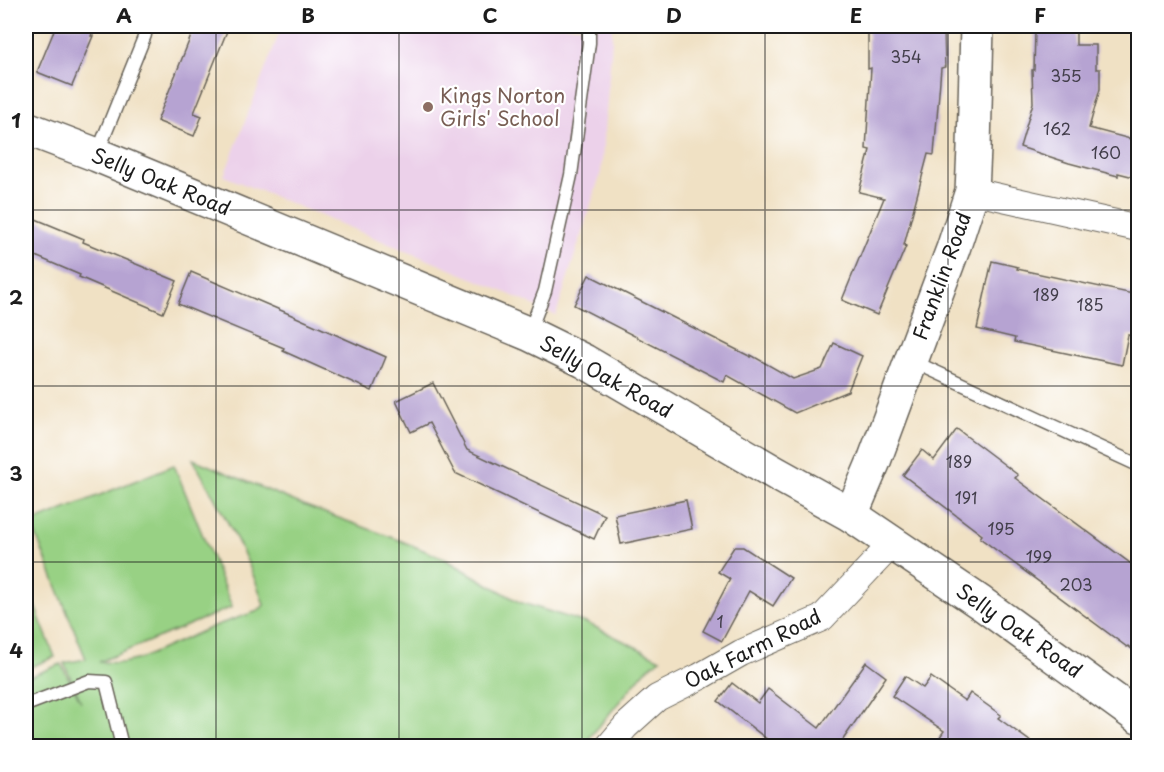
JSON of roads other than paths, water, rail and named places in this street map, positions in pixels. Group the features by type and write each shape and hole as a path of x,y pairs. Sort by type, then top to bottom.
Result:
{"street":[{"name":"Franklin Road","path":"851,515 874,461 953,249 972,191 977,26"},
{"name":"Selly Oak Road","path":"26,128 97,155 529,334 584,361 851,515 981,603 1138,717"},
{"path":"972,191 1138,228"},
{"name":"Oak Farm Road","path":"609,747 626,726 657,698 741,653 822,618 892,544"}],"lane":[{"path":"529,334 545,291 571,175 589,43 589,26"},
{"path":"97,155 145,36"},
{"path":"911,361 1138,465"},
{"path":"26,705 89,681 106,681 122,747"}],"place":[{"name":"Kings Norton Girls' School","path":"428,107"}]}
